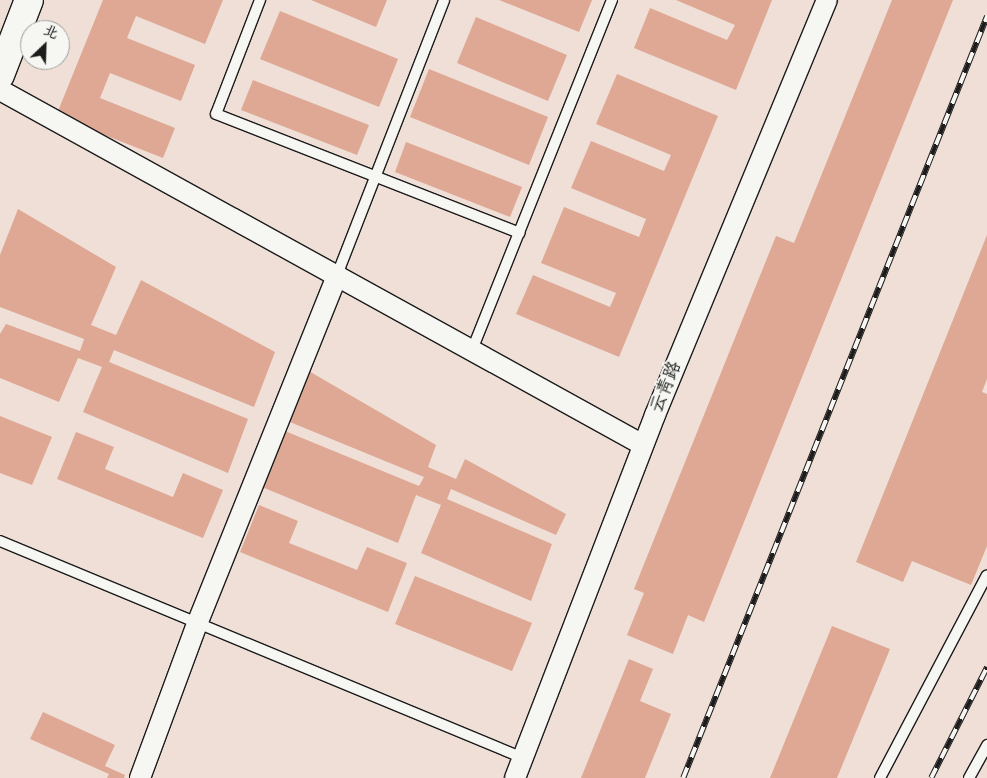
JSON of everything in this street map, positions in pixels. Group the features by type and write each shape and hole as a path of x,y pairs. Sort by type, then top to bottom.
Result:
{"main road":[{"path":"0,75 29,0"}],"street":[{"name":"云青路","path":"515,778 643,445 827,0"},
{"path":"0,90 337,274 643,445"},
{"path":"140,778 197,624 337,274"}],"lane":[{"path":"260,0 216,114 519,233"},
{"path":"337,274 444,0"},
{"path":"472,350 612,0"},
{"path":"0,541 523,758"},
{"path":"880,778 987,575"},
{"path":"969,778 987,745"}],"shaded area":[{"path":"0,0 987,0 987,778 0,778"}],"building":[{"path":"103,0 223,0 205,44 136,16 127,38 195,65 181,101 110,73 100,98 175,128 163,158 56,116"},
{"path":"311,0 387,0 376,27"},
{"path":"499,0 592,0 579,32"},
{"path":"676,0 772,0 736,90 634,48 650,8 727,40 735,25"},
{"path":"892,0 953,0 704,622 688,615 673,654 627,635 644,593 634,589 776,236 794,243"},
{"path":"280,11 398,59 379,107 260,59"},
{"path":"476,17 567,55 548,101 457,63"},
{"path":"429,69 548,117 529,165 410,117"},
{"path":"617,74 718,116 619,357 516,314 533,275 610,307 616,293 541,263 564,207 639,237 646,219 571,188 591,141 664,171 671,155 596,124"},
{"path":"253,80 369,125 357,155 241,110"},
{"path":"406,142 522,187 510,217 395,172"},
{"path":"18,209 116,267 91,325 116,335 141,280 275,352 254,407 114,350 109,362 248,419 228,473 83,412 102,367 78,358 59,402 0,378 0,334 6,324 80,351 84,339 0,307 0,255"},
{"path":"987,235 987,379 982,392 987,394 987,546 971,585 912,561 903,582 856,562"},
{"path":"307,370 436,445 428,467 456,479 465,459 566,514 556,535 451,489 447,499 552,544 531,601 421,553 441,505 416,495 398,543 257,485 280,429 419,486 424,477 285,420"},
{"path":"0,416 52,437 32,485 0,473"},
{"path":"76,432 114,447 105,469 173,497 183,473 223,490 203,538 57,479"},
{"path":"259,505 298,521 289,543 357,570 367,547 407,563 388,612 240,552"},
{"path":"415,576 532,623 512,671 395,624"},
{"path":"832,626 890,649 837,778 770,778"},
{"path":"629,659 653,669 640,701 671,714 645,778 581,778"},
{"path":"43,712 115,745 105,766 125,775 124,778 107,778 109,774 30,739"}],"railway":[{"path":"683,778 987,16"},
{"path":"931,778 987,667"}]}
